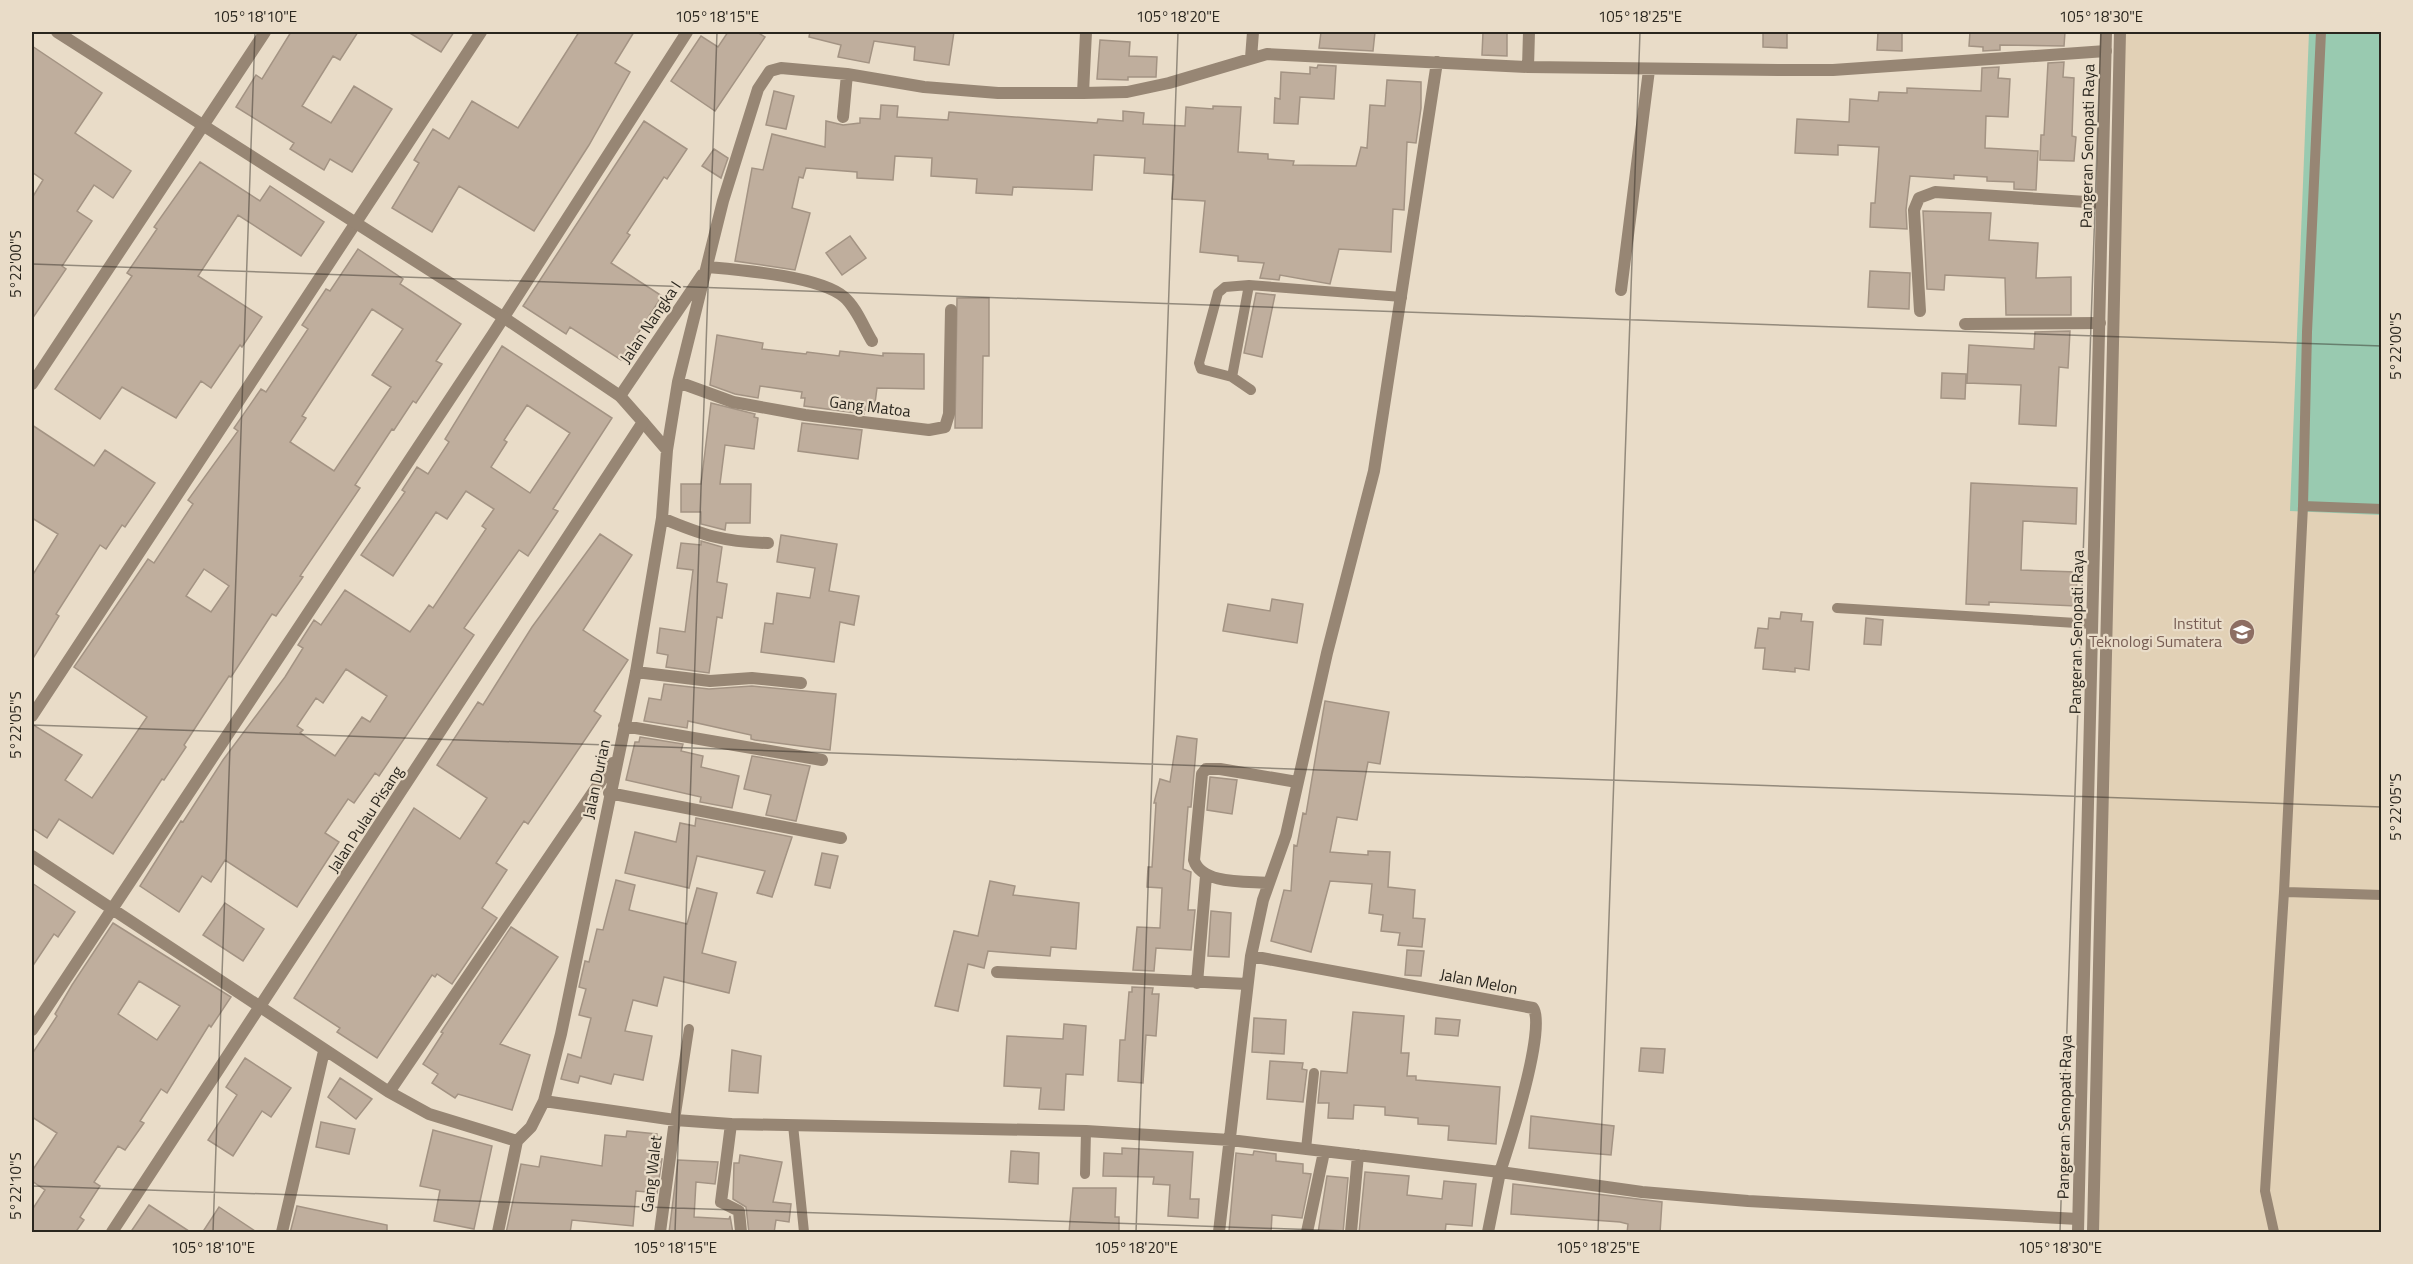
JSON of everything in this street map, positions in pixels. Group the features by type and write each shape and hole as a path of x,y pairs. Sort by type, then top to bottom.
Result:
{"street":[{"path":"57,32 202,127 356,222 503,317 620,396 667,450"},
{"path":"32,384 265,32"},
{"path":"32,716 481,32"},
{"path":"32,1030 503,317 687,32"},
{"path":"1083,93 1086,32"},
{"path":"1251,58 1252,32"},
{"path":"1527,67 1529,32"},
{"name":"Pangeran Senopati Raya","path":"2078,1233 2106,32"},
{"name":"Pangeran Senopati Raya","path":"2093,1233 2120,32"},
{"name":"Jalan Durian","path":"517,1141 531,1127 544,1101 561,1034 609,793 636,672 662,518 667,450 678,382 723,201 762,80 770,71 781,68 847,74 924,87 977,92 1083,93 1137,90 1169,83 1251,58 1295,54 1527,67 1649,70 1833,70 2106,51"},
{"path":"1219,1233 1251,956 1269,883 1286,835 1374,471 1437,62"},
{"path":"1621,290 1649,70"},
{"path":"843,117 847,74"},
{"path":"1920,311 1914,210 1919,198 1935,192 2102,203"},
{"path":"708,267 759,272 831,289 846,299 872,341"},
{"name":"Jalan Nangka I","path":"620,396 708,267"},
{"name":"Gang Matoa","path":"678,382 734,402 805,415 929,430 945,427 949,414 951,310"},
{"path":"1965,324 2100,323"},
{"name":"Jalan Pulau Pisang","path":"112,1233 643,422"},
{"path":"662,518 704,535 732,542 768,543"},
{"path":"636,672 710,681 752,678 801,683"},
{"path":"624,726 822,760"},
{"path":"389,1092 617,757"},
{"path":"1269,883 1206,876 1196,869 1194,860 1202,774 1206,769 1220,769 1298,782"},
{"path":"609,793 841,838"},
{"path":"32,856 260,1009 389,1092 429,1114 517,1141 498,1233"},
{"path":"1197,983 1206,876"},
{"name":"Jalan Melon","path":"1251,956 1533,1008 1537,1014 1537,1027 1525,1086 1500,1172"},
{"path":"997,972 1246,984"},
{"path":"282,1233 324,1051"},
{"path":"544,1101 675,1120 731,1124 1086,1131 1230,1140 1642,1191 1748,1201 2078,1219"},
{"name":"Gang Walet","path":"660,1233 675,1120"},
{"path":"731,1124 722,1202 739,1211 741,1233"},
{"path":"1307,1233 1324,1152"},
{"path":"1351,1233 1358,1155"},
{"path":"1488,1233 1500,1172"}],"lane":[{"path":"2274,1233 2265,1191 2284,892 2303,506 2307,332 2320,32"},
{"path":"1251,390 1232,377 1201,369 1199,363 1218,293 1225,287 1249,285 1402,297"},
{"path":"1232,377 1249,285"},
{"path":"2303,506 2382,509"},
{"path":"1837,608 2092,624"},
{"path":"2284,892 2382,895"},
{"path":"675,1120 689,1029"},
{"path":"1306,1149 1314,1073"},
{"path":"793,1125 804,1233"},
{"path":"1085,1174 1086,1131"}],"shaded area":[{"name":"Institut Teknologi Sumatera","path":"2116,32 2381,32 2381,1232 2090,1232"}],"green space":[{"path":"2309,32 2381,32 2381,515 2290,511"}],"building":[{"path":"291,32 358,32 340,60 333,56 302,106 331,123 354,86 392,109 352,172 330,159 324,170 290,149 294,143 236,107 256,75 262,79"},
{"path":"408,32 454,32 441,52"},
{"path":"579,32 634,32 615,63 630,72 589,145 534,231 459,186 432,232 392,208 419,163 414,160 433,129 449,139 472,101 518,128"},
{"path":"728,32 757,32 765,37 715,111 671,81 701,36 718,47"},
{"path":"810,32 954,32 949,65 914,60 915,47 874,41 869,63 838,57 841,45 809,37"},
{"path":"1321,32 1375,32 1373,51 1319,48"},
{"path":"1483,32 1507,32 1507,56 1482,55"},
{"path":"1763,32 1787,32 1787,48 1763,47"},
{"path":"1878,32 1902,32 1902,51 1877,50"},
{"path":"1970,32 2065,32 2064,46 2000,45 2000,50 1983,51 1983,47 1969,46"},
{"path":"1100,40 1130,42 1129,56 1157,57 1156,77 1128,77 1128,80 1097,79"},
{"path":"32,46 102,93 75,133 131,171 113,198 94,185 77,211 92,221 62,266 66,269 32,319 32,198 43,180 32,172"},
{"path":"2064,62 2063,77 2074,78 2072,136 2076,137 2074,161 2040,160 2041,135 2044,135 2048,63"},
{"path":"1318,65 1336,66 1334,99 1300,97 1298,124 1274,123 1275,98 1280,99 1281,72 1310,74 1310,67 1317,68"},
{"path":"1999,67 1998,78 2010,79 2008,117 1986,116 1985,148 2038,151 2036,190 2014,189 2014,182 1987,181 1987,177 1954,175 1954,179 1910,176 1906,210 1907,229 1870,227 1871,203 1875,203 1879,147 1838,145 1838,155 1795,153 1797,119 1849,122 1850,99 1878,101 1879,92 1907,93 1907,88 1981,91 1982,68"},
{"path":"1387,80 1421,82 1421,108 1416,143 1407,142 1404,210 1393,209 1391,252 1339,249 1330,284 1280,275 1279,280 1260,278 1264,263 1238,261 1238,256 1200,252 1205,201 1172,199 1174,175 1144,173 1145,158 1094,155 1092,190 1013,187 1012,195 976,193 977,179 931,176 932,158 895,156 893,180 857,178 857,172 806,168 803,178 799,177 792,208 810,213 795,270 735,261 752,168 763,170 772,134 825,147 826,121 843,125 860,123 860,118 880,119 881,105 898,106 897,117 948,120 949,112 1097,123 1098,119 1123,121 1123,111 1144,113 1143,124 1185,126 1186,107 1213,109 1213,106 1241,107 1238,152 1268,154 1268,159 1294,161 1293,165 1356,166 1361,147 1367,148 1370,105 1385,106"},
{"path":"774,91 794,96 786,129 766,125"},
{"path":"644,121 687,149 667,179 664,177 627,233 630,235 611,263 662,296 621,360 570,327 566,334 523,306"},
{"path":"714,149 728,158 721,178 702,166"},
{"path":"200,162 260,201 270,186 324,222 301,256 238,215 198,276 262,317 242,347 240,345 211,388 201,381 176,418 122,387 100,419 55,389 132,276 127,273 157,229 154,227"},
{"path":"1923,211 1991,213 1989,240 2038,243 2036,278 2071,277 2071,315 2006,315 2005,278 1945,275 1944,290 1927,289"},
{"path":"850,236 866,258 842,275 826,253"},
{"path":"358,249 403,279 400,284 461,324 436,361 442,364 416,403 413,401 394,430 392,429 355,485 360,488 300,576 303,577 276,616 272,614 231,677 229,676 184,745 186,747 113,854 59,819 47,838 32,828 32,724 82,755 65,780 92,798 147,717 74,667 148,559 154,563 193,504 188,500 238,431 234,428 261,389 266,392 308,329 302,325 326,289 330,291","holes":["372,309 403,329 372,375 391,387 334,471 290,442 306,418 302,416","204,569 229,586 211,612 186,596"]},
{"path":"1870,271 1910,273 1909,309 1868,307"},
{"path":"1256,293 1275,295 1262,357 1244,353"},
{"path":"957,298 989,298 989,356 983,356 982,428 955,428"},
{"path":"2070,331 2068,368 2059,367 2056,426 2019,424 2021,385 1967,383 1969,345 2034,349 2035,332"},
{"path":"717,335 763,343 762,349 806,354 807,352 839,356 840,351 883,356 883,353 924,354 924,389 877,388 874,411 864,410 864,414 804,406 805,398 801,398 802,392 760,386 758,398 735,394 710,385"},
{"path":"502,346 612,418 553,509 558,511 528,556 519,550 464,628 474,635 379,776 375,773 354,803 348,799 325,833 339,842 297,907 225,860 211,882 202,876 179,912 140,886 223,760 285,677 303,648 298,645 314,620 321,625 345,590 410,632 429,605 433,608 486,529 482,526 494,509 466,491 447,519 436,512 393,576 361,555 405,492 402,490 417,467 428,474 449,442 445,439","holes":["527,405 570,433 530,493 491,467 507,442 504,440","346,669 387,696 370,722 362,717 335,756 300,733 303,730 297,726 316,698 323,703"]},
{"path":"1942,373 1966,374 1965,399 1941,398"},
{"path":"711,403 755,414 754,417 758,418 754,449 725,445 720,484 751,484 750,523 726,523 725,530 701,524 701,512 681,512 681,484 701,484"},
{"path":"802,423 862,430 858,459 798,451"},
{"path":"32,425 94,466 105,450 155,483 125,527 122,525 106,549 100,545 56,614 59,616 32,660 32,576 58,534 32,518"},
{"path":"1971,483 2077,488 2076,524 2023,521 2021,570 2077,572 2076,606 1989,602 1989,605 1966,604"},
{"path":"600,534 632,555 583,630 628,660 594,711 601,716 528,824 524,821 496,863 507,870 482,908 497,918 452,984 437,974 435,977 432,975 377,1058 337,1032 340,1028 294,998 414,808 460,839 487,798 437,765 478,702 483,705 532,627"},
{"path":"781,535 837,544 829,591 859,596 854,625 840,622 834,662 761,652 765,623 773,624 777,593 810,598 815,568 777,562"},
{"path":"701,541 722,547 717,582 727,584 722,618 717,617 709,673 666,667 668,655 657,653 660,628 685,632 693,570 677,568 681,543 701,545"},
{"path":"1272,599 1303,604 1297,643 1223,631 1228,604 1270,611"},
{"path":"1781,612 1802,614 1801,621 1813,622 1809,670 1795,668 1795,672 1763,669 1765,648 1755,648 1758,628 1768,629 1769,618 1780,619"},
{"path":"1866,618 1883,620 1881,645 1864,644"},
{"path":"664,684 709,689 752,686 836,694 830,750 755,740 751,739 751,735 688,721 687,728 644,721 649,698 661,700"},
{"path":"1325,701 1389,712 1380,764 1368,762 1357,820 1337,817 1330,852 1368,855 1368,851 1390,852 1388,887 1415,890 1413,918 1425,919 1422,947 1398,945 1400,933 1381,931 1383,915 1369,913 1372,884 1330,881 1311,952 1271,941 1284,890 1291,891 1294,845 1297,846 1303,813 1306,814"},
{"path":"1177,736 1197,739 1183,869 1191,872 1188,910 1195,910 1191,950 1156,948 1154,971 1133,970 1137,927 1160,928 1162,888 1147,887 1148,867 1152,867 1156,803 1154,803 1160,779 1170,782"},
{"path":"640,737 683,744 681,751 703,756 701,767 739,776 732,808 700,802 701,797 626,780 635,742 639,742"},
{"path":"752,756 810,766 796,821 766,815 771,795 744,789"},
{"path":"1210,777 1237,780 1232,814 1207,810"},
{"path":"696,818 792,837 772,897 757,893 765,871 697,856 689,888 625,873 635,832 676,842 680,823 695,826"},
{"path":"822,853 838,856 830,888 815,885"},
{"path":"616,880 635,885 629,910 687,924 697,888 717,893 702,953 736,962 729,993 664,977 657,1006 633,1000 625,1031 652,1036 643,1080 614,1074 611,1084 580,1076 578,1083 561,1079 568,1054 581,1058 591,1018 579,1015 586,989 579,987 585,961 589,962 597,929 603,930"},
{"path":"990,881 1015,886 1013,895 1079,903 1076,949 1051,947 1050,956 988,951 984,968 968,964 958,1011 935,1006 954,931 978,936"},
{"path":"32,883 75,912 58,937 54,934 32,967"},
{"path":"225,903 264,929 243,961 203,935"},
{"path":"1211,911 1231,913 1229,957 1208,956"},
{"path":"113,923 231,997 211,1027 209,1025 167,1093 161,1089 140,1121 144,1123 125,1150 118,1146 94,1182 100,1186 80,1217 84,1220 75,1233 32,1233 32,1210 45,1190 32,1181 32,1171 57,1133 32,1117 32,1054 57,1016 55,1014","holes":["139,981 180,1006 157,1040 118,1014"]},
{"path":"511,927 558,957 500,1044 530,1055 512,1110 458,1094 455,1098 432,1083 438,1074 423,1064 443,1033 441,1032"},
{"path":"1407,950 1424,951 1421,976 1405,975"},
{"path":"1132,987 1153,988 1152,994 1159,994 1156,1036 1146,1035 1143,1083 1118,1081 1120,1040 1125,1040 1129,992 1132,992"},
{"path":"1353,1012 1404,1016 1401,1053 1409,1053 1407,1076 1416,1076 1416,1080 1500,1087 1496,1144 1448,1140 1449,1126 1418,1124 1418,1118 1385,1115 1385,1107 1354,1105 1353,1119 1328,1118 1329,1103 1318,1103 1321,1071 1347,1073"},
{"path":"1254,1018 1286,1020 1284,1054 1252,1052"},
{"path":"1436,1018 1460,1020 1458,1036 1435,1034"},
{"path":"1064,1024 1086,1026 1083,1075 1066,1074 1064,1110 1039,1109 1041,1088 1004,1086 1007,1036 1063,1039"},
{"path":"1641,1048 1665,1049 1663,1073 1639,1071"},
{"path":"732,1050 761,1056 758,1093 729,1091"},
{"path":"245,1058 291,1088 271,1117 262,1111 233,1156 208,1140 237,1095 226,1087"},
{"path":"1270,1061 1303,1063 1302,1069 1307,1070 1303,1102 1267,1099"},
{"path":"340,1078 372,1099 356,1119 328,1097"},
{"path":"1531,1116 1614,1126 1611,1155 1529,1148"},
{"path":"321,1122 355,1129 349,1154 316,1147"},
{"path":"433,1130 492,1146 474,1229 434,1221 440,1190 420,1186"},
{"path":"627,1131 657,1134 655,1158 662,1159 657,1193 636,1191 633,1226 572,1220 570,1233 506,1233 521,1164 539,1167 541,1156 602,1166 605,1135 626,1137"},
{"path":"1122,1148 1193,1152 1190,1199 1199,1199 1198,1218 1168,1216 1170,1185 1153,1184 1154,1177 1103,1176 1104,1153 1122,1154"},
{"path":"1011,1151 1039,1153 1038,1184 1009,1182"},
{"path":"1254,1151 1276,1154 1276,1161 1303,1164 1303,1173 1311,1174 1302,1218 1272,1215 1271,1233 1229,1231 1236,1153 1253,1155"},
{"path":"740,1155 782,1162 773,1202 791,1204 789,1222 776,1220 774,1233 749,1233 746,1207 733,1199 734,1163 739,1163"},
{"path":"678,1160 718,1162 715,1184 696,1182 694,1217 729,1219 730,1216 733,1233 669,1233"},
{"path":"1365,1172 1409,1176 1407,1195 1442,1199 1444,1181 1476,1184 1472,1226 1446,1224 1445,1233 1359,1233"},
{"path":"1327,1176 1348,1178 1343,1233 1318,1233"},
{"path":"1513,1184 1662,1202 1660,1233 1627,1233 1628,1224 1620,1222 1511,1214"},
{"path":"1073,1188 1116,1188 1115,1217 1119,1217 1119,1233 1069,1233"},
{"path":"149,1205 192,1233 130,1233"},
{"path":"297,1206 387,1225 387,1233 290,1233"},
{"path":"219,1207 258,1233 202,1233"}],"place":[{"name":"Institut Teknologi Sumatera","path":"2242,632"}]}
